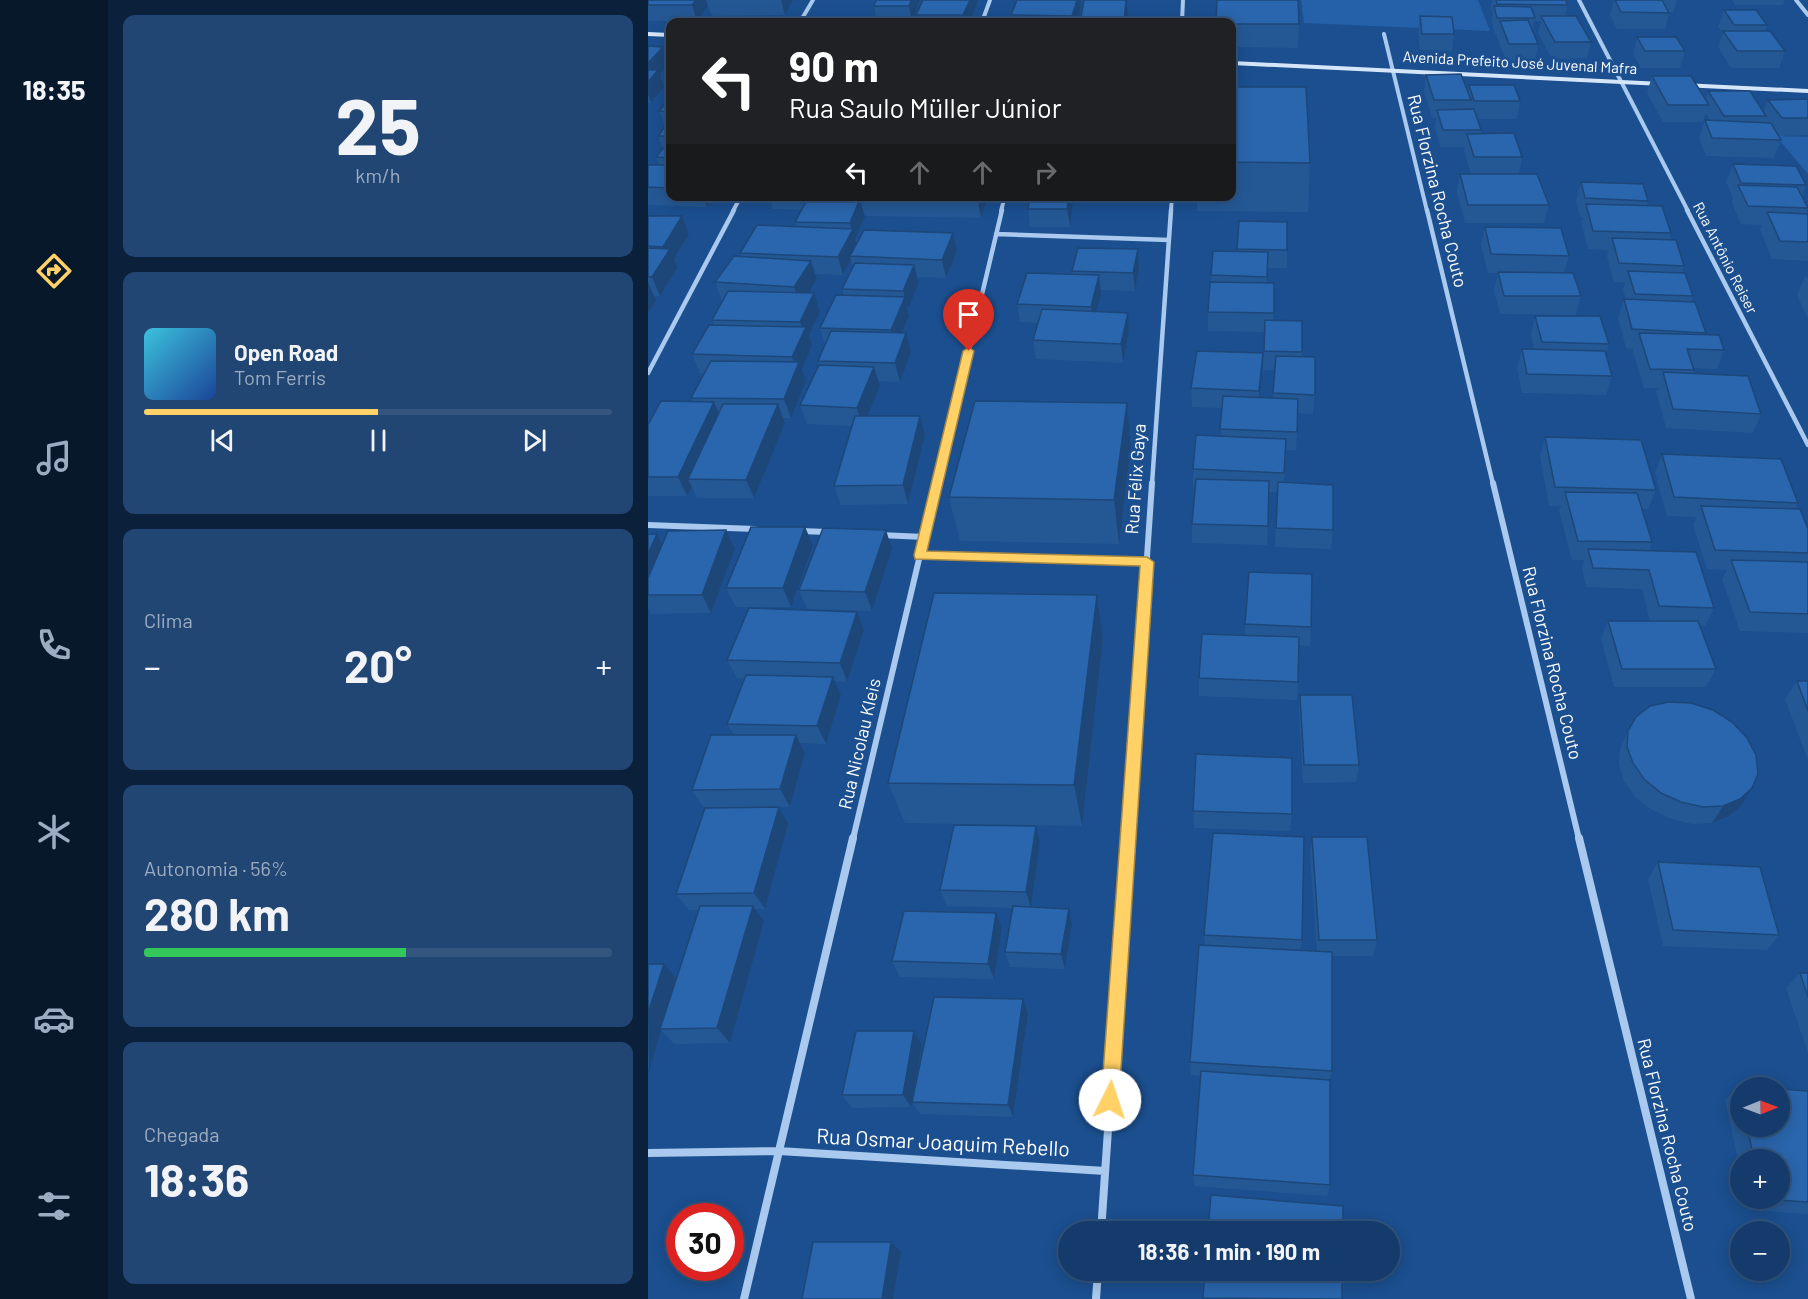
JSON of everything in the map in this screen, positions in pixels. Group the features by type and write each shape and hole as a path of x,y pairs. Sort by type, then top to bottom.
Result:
{"main road":[{"path":"648,34 666,35"},
{"name":"Avenida Prefeito José Juvenal Mafra","path":"1236,63 1808,91"}],"street":[{"path":"802,18 813,0"},
{"path":"983,18 990,0"},
{"path":"1182,18 1183,0"},
{"name":"Rua Antônio Reiser","path":"1579,0 1808,445"},
{"path":"1796,0 1808,15"},
{"name":"Rua Florzina Rocha Couto","path":"1384,34 1691,1299"},
{"path":"648,373 738,201"},
{"name":"Rua Nicolau Kleis","path":"744,1299 1004,201"},
{"name":"Rua Félix Gaya","path":"1102,1221 1172,201"},
{"path":"996,234 1169,240"},
{"path":"648,525 763,530"},
{"path":"798,531 832,533"},
{"path":"867,534 925,537"},
{"path":"920,555 1147,562"},
{"name":"Rua Osmar Joaquim Rebello","path":"648,1154 779,1151 1105,1171"},
{"path":"1096,1299 1097,1281"}],"shaded area":[{"path":"1301,0 1478,0 1490,31 1304,23"},
{"path":"1776,136 1808,137 1808,174"}],"building":[{"path":"648,0 696,0 692,5 648,5"},
{"path":"876,0 911,0 909,6 874,6"},
{"path":"923,0 970,0 963,15 916,15"},
{"path":"1017,0 1077,0 1072,16 1011,15"},
{"path":"1084,0 1126,0 1124,18 1081,18"},
{"path":"1217,0 1298,0 1299,24 1236,24 1236,18 1216,18"},
{"path":"1496,0 1566,0 1567,5 1497,4"},
{"path":"1615,0 1662,0 1669,13 1621,12"},
{"path":"1494,6 1531,7 1535,18 1497,18"},
{"path":"1724,10 1756,10 1767,25 1734,25"},
{"path":"1420,16 1452,17 1454,34 1422,34"},
{"path":"1541,16 1576,16 1591,42 1555,42"},
{"path":"1528,20 1538,44 1509,44 1500,21"},
{"path":"1723,31 1770,31 1785,51 1737,51"},
{"path":"1637,37 1676,37 1685,51 1645,51"},
{"path":"648,46 663,47 648,63"},
{"path":"648,70 658,70 648,82"},
{"path":"1461,74 1471,100 1434,100 1426,75"},
{"path":"1652,76 1691,76 1709,105 1668,105"},
{"path":"1469,85 1514,85 1520,101 1474,101"},
{"path":"1236,87 1306,87 1310,163 1236,162"},
{"path":"1708,91 1750,91 1766,116 1724,116"},
{"path":"1808,99 1808,118 1782,118 1768,100"},
{"path":"666,103 666,112 659,111"},
{"path":"1474,109 1481,130 1443,130 1437,110"},
{"path":"1705,120 1771,123 1781,140 1712,138"},
{"path":"666,125 666,136 658,136"},
{"path":"1514,133 1522,157 1474,157 1467,134"},
{"path":"666,145 666,158 656,157"},
{"path":"1733,164 1796,166 1806,185 1741,183"},
{"path":"648,165 666,165 666,188 648,187"},
{"path":"1460,174 1537,174 1549,205 1468,205"},
{"path":"1581,182 1643,184 1648,201 1585,198"},
{"path":"1738,185 1797,187 1808,208 1748,206"},
{"path":"806,201 859,201 850,223 795,222"},
{"path":"1029,201 1068,201 1067,209 1028,209"},
{"path":"1586,204 1662,206 1671,233 1593,231"},
{"path":"1767,212 1808,214 1808,242 1780,241"},
{"path":"648,216 682,216 663,247 648,246"},
{"path":"1239,221 1287,222 1287,250 1237,249"},
{"path":"757,225 853,229 838,257 740,253"},
{"path":"1485,227 1561,228 1569,256 1491,254"},
{"path":"864,230 953,233 942,260 850,256"},
{"path":"1612,238 1676,240 1684,266 1619,263"},
{"path":"648,248 670,249 652,277 648,277"},
{"path":"1078,248 1138,249 1133,273 1072,271"},
{"path":"1213,251 1268,252 1267,277 1211,275"},
{"path":"734,256 811,261 794,287 715,282"},
{"path":"855,263 914,265 903,291 842,289"},
{"path":"1628,271 1685,273 1693,296 1635,294"},
{"path":"1498,272 1573,273 1581,296 1504,296"},
{"path":"1027,273 1099,275 1091,307 1017,304"},
{"path":"1210,282 1274,283 1274,313 1208,312"},
{"path":"728,291 814,293 800,322 712,320"},
{"path":"836,295 905,297 891,330 820,328"},
{"path":"1624,299 1695,302 1706,333 1632,329"},
{"path":"1042,309 1128,313 1121,344 1033,340"},
{"path":"1535,316 1600,316 1609,344 1542,342"},
{"path":"1265,320 1302,321 1302,352 1264,351"},
{"path":"709,325 806,327 792,357 692,354"},
{"path":"831,331 906,333 895,363 818,361"},
{"path":"1639,333 1719,335 1724,350 1687,349 1694,370 1650,369"},
{"path":"1522,349 1605,351 1612,376 1527,374"},
{"path":"1197,351 1263,353 1259,391 1191,388"},
{"path":"1276,356 1315,357 1315,395 1273,393"},
{"path":"711,361 799,362 784,399 691,398"},
{"path":"819,365 874,367 857,408 800,405"},
{"path":"1663,372 1748,376 1761,414 1673,409"},
{"path":"1223,396 1298,399 1297,432 1220,429"},
{"path":"661,401 714,402 678,477 648,477 648,425"},
{"path":"975,401 1127,403 1114,500 949,497"},
{"path":"723,404 778,404 746,480 688,479"},
{"path":"855,416 920,416 903,485 834,486"},
{"path":"1196,435 1286,439 1284,473 1193,469"},
{"path":"1545,437 1641,440 1656,490 1555,487"},
{"path":"1662,454 1781,459 1798,503 1674,497"},
{"path":"1196,479 1269,481 1268,526 1192,524"},
{"path":"1278,482 1333,485 1333,530 1276,528"},
{"path":"1565,492 1637,493 1652,542 1578,541"},
{"path":"1701,506 1800,509 1808,529 1808,553 1715,550"},
{"path":"751,527 805,527 783,588 726,588"},
{"path":"823,528 886,530 865,592 799,590"},
{"path":"726,530 702,595 648,595 648,578 668,531"},
{"path":"648,534 657,534 648,554"},
{"path":"1588,549 1696,552 1714,608 1659,606 1649,570 1593,568"},
{"path":"1731,560 1808,562 1808,614 1750,612"},
{"path":"1249,572 1312,574 1311,627 1245,624"},
{"path":"934,593 1097,595 1074,785 888,783"},
{"path":"749,608 857,612 840,663 727,660"},
{"path":"1608,621 1698,621 1716,669 1622,669"},
{"path":"1202,634 1299,637 1298,682 1199,678"},
{"path":"746,675 833,677 817,726 727,724"},
{"path":"1797,681 1808,681 1808,711"},
{"path":"1300,695 1352,695 1359,765 1304,765"},
{"path":"1669,702 1691,703 1713,710 1732,722 1747,738 1756,755 1758,774 1752,788 1740,799 1723,806 1703,807 1681,802 1661,793 1644,779 1633,763 1627,747 1628,731 1636,717 1650,706"},
{"path":"711,735 796,735 780,789 692,790"},
{"path":"1196,754 1292,758 1292,814 1193,811"},
{"path":"779,807 754,893 676,894 705,808"},
{"path":"954,825 1036,826 1026,892 940,890"},
{"path":"1213,833 1304,837 1302,940 1204,935"},
{"path":"1312,837 1367,837 1377,940 1319,940"},
{"path":"1658,862 1760,867 1779,935 1673,930"},
{"path":"700,906 753,906 717,1028 660,1029"},
{"path":"1013,906 1069,909 1061,954 1005,952"},
{"path":"904,911 996,913 988,964 892,961"},
{"path":"1199,945 1332,952 1332,1071 1190,1062"},
{"path":"648,964 664,964 648,1013"},
{"path":"1800,973 1808,973 1808,997"},
{"path":"934,997 1023,999 1008,1105 912,1102"},
{"path":"856,1031 914,1031 903,1095 842,1095"},
{"path":"1201,1071 1330,1080 1330,1185 1193,1175"},
{"path":"1790,1090 1808,1091 1808,1202 1790,1201 1790,1149 1752,1149 1749,1137 1790,1137"},
{"path":"1211,1195 1343,1206 1343,1221 1209,1221"},
{"path":"813,1242 891,1242 882,1299 802,1299"},
{"path":"1204,1281 1342,1281 1342,1299 1203,1298"}],"route":[{"path":"969,351 920,555 1147,562 1110,1100"}]}
